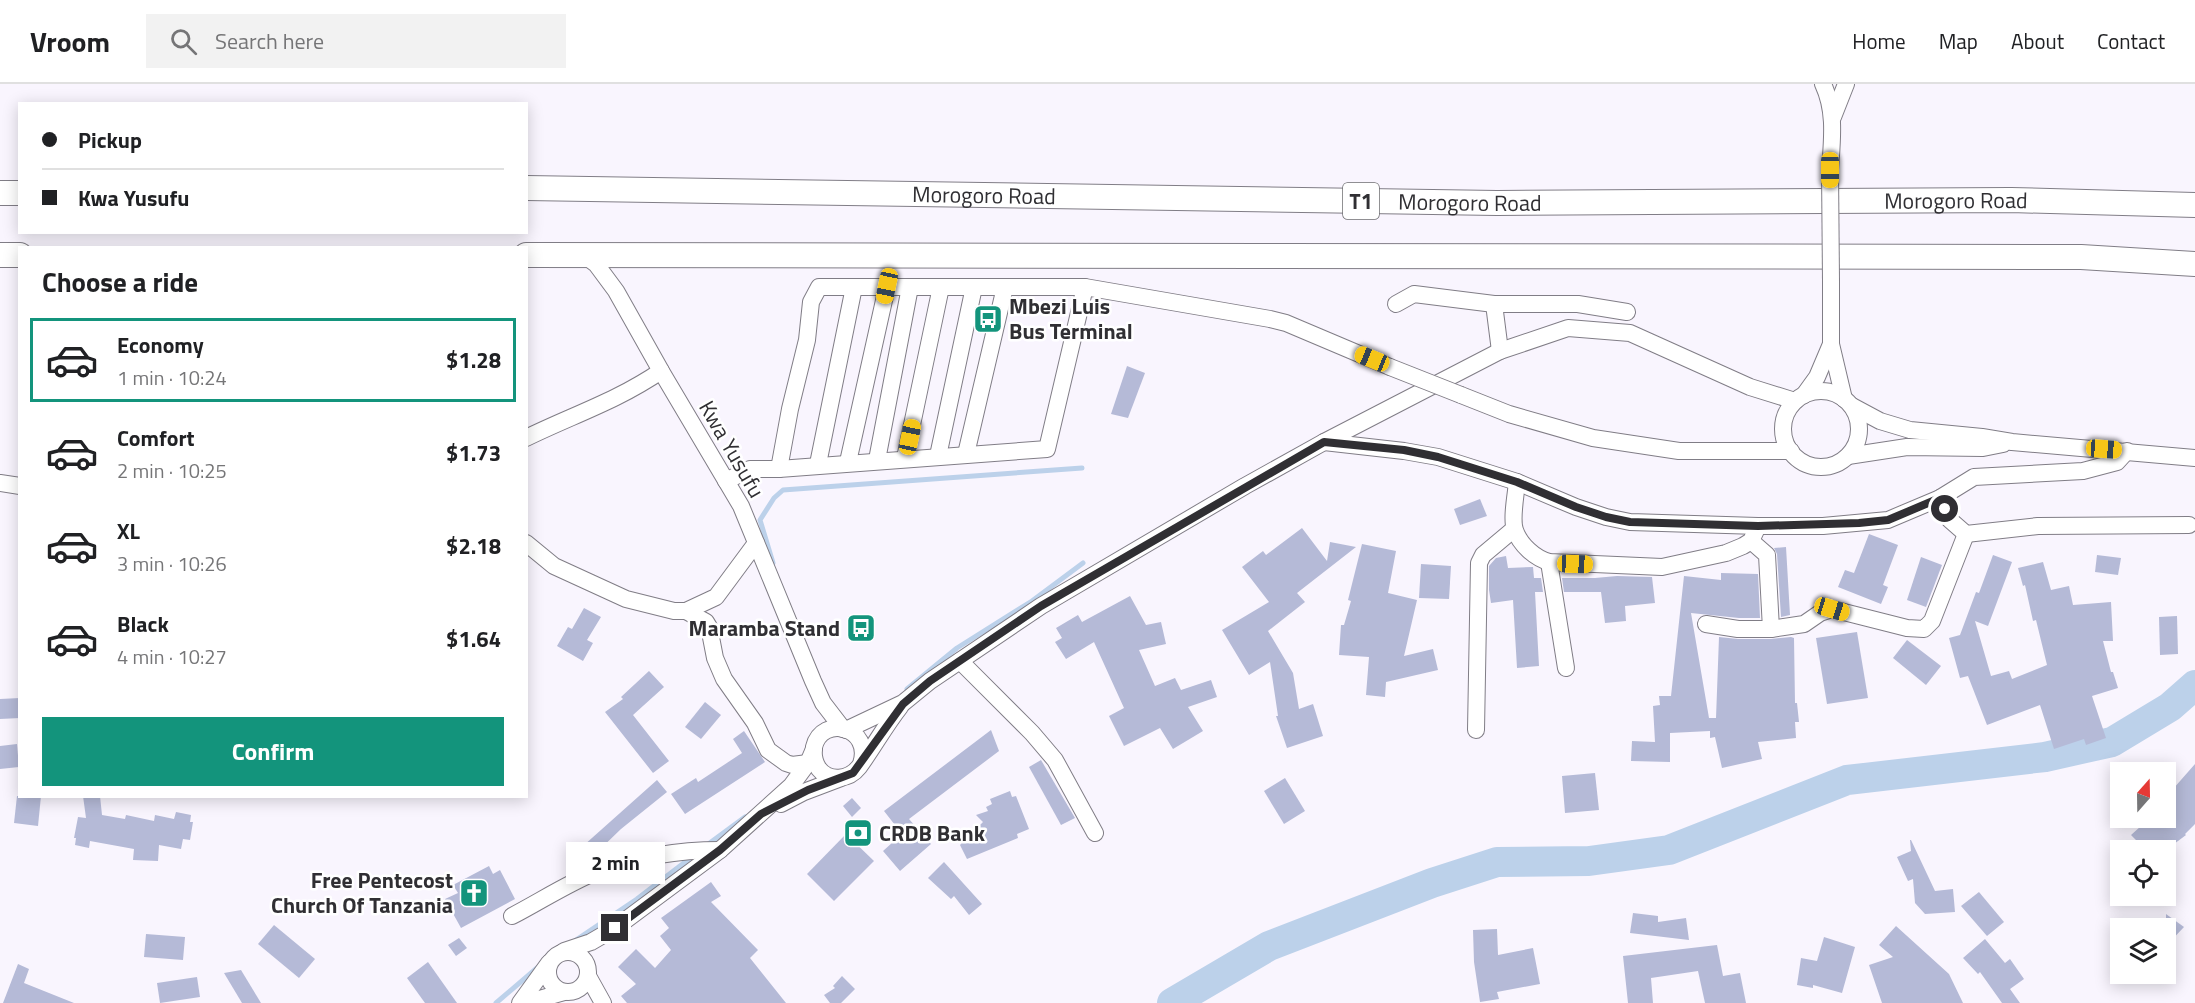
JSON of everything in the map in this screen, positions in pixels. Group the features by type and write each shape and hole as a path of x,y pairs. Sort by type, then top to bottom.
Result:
{"highway":[{"name":"Morogoro Road","path":"528,188 1497,203 2011,200 2195,205"},
{"path":"0,193 18,193"},
{"path":"0,255 18,255"},
{"path":"528,255 2081,257 2195,264"}],"street":[{"path":"1823,84 1833,117 1830,170 1831,344 1848,402 1857,416 1858,437 1848,456"},
{"path":"1833,117 1846,84"},
{"name":"Kwa Yusufu","path":"584,255 596,264 616,291 741,506 823,703 845,729"},
{"path":"818,464 855,286"},
{"path":"779,469 790,409 807,340 811,302 819,287 855,286 1085,287 1270,319 1509,414 1552,428 1593,438 1679,451 1791,451"},
{"path":"848,462 887,286"},
{"path":"877,460 910,287"},
{"path":"905,458 941,287"},
{"path":"938,456 974,287"},
{"path":"966,454 1005,287"},
{"path":"726,481 750,469 779,469 818,464 1047,449 1085,287"},
{"path":"1396,304 1414,294 1494,304 1578,304 1627,312"},
{"path":"1494,304 1500,351"},
{"path":"813,751 818,767 828,776 841,778 853,773 903,704 930,681 1041,606 1324,442 1500,351 1568,328 1630,333 1750,387 1800,398 1825,391 1880,421 1910,430 2012,442 2195,458"},
{"path":"1831,344 1817,377 1788,410 1784,431 1791,451 1798,459 1818,466 1839,462 1848,456 1907,447 1983,448 2012,442"},
{"path":"528,437 606,404 635,389 661,371"},
{"path":"1324,442 1416,452 1438,457 1517,482 1606,517 1630,522 1755,534 1888,520 1940,498 1974,477 2084,471 2117,462 2127,451"},
{"path":"1517,482 1514,529 1532,553 1540,560 1549,562 1662,567 1726,553 1755,534"},
{"path":"0,483 18,486"},
{"path":"1940,498 1950,520 1966,534 2038,526 2189,525"},
{"path":"1476,730 1479,563 1483,555 1514,529"},
{"path":"1755,534 1767,555 1771,629"},
{"path":"1706,624 1738,629 1771,629 1804,624 1820,613 1832,609 1907,628 1924,629 1932,621 1966,534"},
{"path":"686,612 716,597 756,543"},
{"path":"528,545 554,566 626,599 686,612 706,622 715,658 724,679 755,723 768,750 786,764 792,765 813,751 826,731 845,729 903,704"},
{"path":"1549,562 1566,668"},
{"path":"960,661 1032,733 1055,760 1095,833"},
{"name":"Kwa Yusufu","path":"558,956 591,942 615,928 720,850 791,786 813,751 819,732 820,714 813,681"},
{"path":"845,729 855,734 862,745 861,764"},
{"name":"Kwa Yusufu","path":"761,814 804,792 841,778"},
{"path":"512,916 597,872 638,860 720,850"},
{"name":"Kwa Yusufu","path":"588,972 615,928"},
{"path":"520,1003 558,956 580,955 586,960 588,972 603,1003"},
{"path":"558,956 548,975 551,983 556,989 596,1003"},
{"path":"526,1003 568,992 585,984 588,972"}],"building":[{"path":"1127,366 1145,373 1128,418 1111,414"},
{"path":"1480,499 1487,516 1460,525 1454,509"},
{"path":"1302,528 1327,561 1330,542 1356,547 1297,593 1305,602 1268,631 1293,673 1299,709 1313,704 1323,736 1287,748 1276,716 1278,716 1270,662 1249,675 1222,630 1269,602 1242,567 1263,551 1266,555"},
{"path":"1869,534 1898,545 1883,585 1888,587 1881,604 1838,587 1845,570 1854,573"},
{"path":"1362,544 1396,551 1388,593 1417,600 1404,656 1433,649 1438,670 1386,682 1385,697 1366,695 1369,657 1339,655 1341,625 1344,625 1351,601 1348,600"},
{"path":"1786,547 1790,615 1781,617 1777,554 1774,548"},
{"path":"1993,555 2012,562 1988,626 1975,621 1991,676 2009,671 2012,679 2047,665 2036,620 2033,621 2025,585 2023,586 2018,568 2043,562 2051,590 2069,586 2073,605 2111,602 2113,641 2103,641 2111,672 2113,672 2118,688 2092,696 2106,738 2086,745 2084,739 2054,749 2040,705 1987,725 1968,676 1960,678 1949,638 1960,635"},
{"path":"2097,555 2121,558 2118,575 2095,572"},
{"path":"1506,556 1508,568 1533,567 1534,578 1541,578 1543,592 1535,592 1539,666 1517,668 1513,600 1491,603 1489,566 1496,558"},
{"path":"1921,557 1942,565 1926,607 1907,600"},
{"path":"1421,564 1451,566 1449,599 1419,598"},
{"path":"1721,573 1758,574 1760,618 1691,613 1709,718 1716,718 1719,637 1771,639 1791,637 1794,638 1795,703 1797,703 1799,722 1795,722 1796,738 1758,742 1762,759 1722,768 1715,737 1710,738 1710,731 1670,733 1670,762 1631,761 1632,741 1655,742 1653,706 1660,705 1659,696 1671,696 1684,576 1721,580"},
{"path":"1652,577 1655,603 1625,606 1626,621 1605,623 1601,592 1564,592 1562,578"},
{"path":"1130,596 1146,625 1161,622 1166,644 1139,650 1155,686 1175,678 1181,690 1211,680 1217,697 1188,707 1203,731 1173,749 1160,728 1124,746 1109,716 1124,708 1094,642 1066,659 1055,642 1062,638 1056,628 1078,615 1082,622"},
{"path":"584,608 601,617 587,640 593,643 583,661 557,646 568,627 572,629"},
{"path":"2177,616 2178,654 2160,655 2159,617"},
{"path":"1857,632 1868,698 1827,704 1816,638"},
{"path":"1907,640 1941,666 1926,685 1893,658"},
{"path":"649,671 664,687 633,715 669,761 653,773 605,712 623,699 621,697"},
{"path":"18,698 18,718 0,719 0,699"},
{"path":"705,702 721,715 701,739 685,727"},
{"path":"991,730 999,751 909,819 931,844 900,871 883,851 902,834 884,811"},
{"path":"744,731 765,762 685,814 671,794 696,778 698,782 742,753 733,739"},
{"path":"17,744 18,767 0,769 0,746"},
{"path":"1041,760 1075,818 1061,825 1029,767"},
{"path":"2195,764 2195,824 2176,842 2176,840 2136,840 2131,835 2139,828 2176,828 2176,786"},
{"path":"1595,773 1599,810 1565,813 1562,776"},
{"path":"1285,778 1305,811 1284,824 1264,791"},
{"path":"657,780 667,792 621,829 593,856 583,846"},
{"path":"1010,791 1012,797 1016,796 1029,829 1017,834 1018,838 967,859 960,845 971,833 979,830 978,827 983,822 976,815 988,811 986,807 992,804 990,799"},
{"path":"17,796 18,798 41,798 38,826 14,823"},
{"path":"83,798 100,798 102,815 125,819 126,815 154,821 155,815 174,819 176,812 191,815 190,822 193,822 190,840 183,839 181,849 159,845 158,861 133,860 134,849 90,841 89,848 75,845 78,817 86,818"},
{"path":"852,798 861,808 852,817 843,806"},
{"path":"846,834 874,861 834,901 807,874"},
{"path":"1910,840 1935,891 1953,889 1955,912 1925,914 1915,903 1913,879 1908,881 1897,857 1911,851"},
{"path":"944,862 982,904 969,915 954,896 951,899 928,878"},
{"path":"489,866 493,874 500,870 515,899 461,928 445,899 458,893 453,885"},
{"path":"711,882 721,896 711,902 758,950 750,958 786,1003 627,1003 621,996 636,984 618,967 636,949 655,968 671,950 660,936 669,928 661,918"},
{"path":"1979,892 2004,922 1987,936 1961,906"},
{"path":"1633,913 1658,916 1658,922 1686,918 1689,940 1630,933"},
{"path":"2176,921 2184,927 2176,935"},
{"path":"274,925 315,959 299,978 258,944"},
{"path":"1896,926 1949,974 1963,1003 1882,1003 1869,965 1893,957 1879,945"},
{"path":"1497,929 1498,955 1533,948 1540,984 1497,992 1499,999 1480,1002 1474,962 1473,930"},
{"path":"146,934 185,937 183,960 144,957"},
{"path":"1824,937 1855,947 1842,993 1813,985 1813,988 1797,985 1801,958 1817,961"},
{"path":"459,938 467,948 456,956 448,945"},
{"path":"1985,939 2005,963 2010,959 2024,979 2010,989 2020,1003 2002,1003 1980,972 1978,974 1963,958"},
{"path":"1717,945 1723,976 1740,973 1746,1003 1705,1003 1698,971 1651,978 1653,1003 1628,1003 1623,956"},
{"path":"428,962 457,1003 425,1003 407,978"},
{"path":"18,964 29,969 24,983 74,1003 3,1003"},
{"path":"241,970 261,1003 242,1003 224,973"},
{"path":"842,976 855,989 841,1003 830,1003 824,995 835,988 833,986"},
{"path":"197,977 200,997 160,1003 157,983"}],"waterway":[{"path":"773,563 760,520 774,498 783,490 1082,468"},
{"path":"907,689 957,648 1032,601 1083,563"},
{"path":"1172,1003 1269,946 1432,883 1497,862 1589,861 1669,850 1847,780 2045,757 2112,742 2170,707 2195,685"},
{"path":"707,845 745,817"},
{"path":"576,940 637,899 693,856"},
{"path":"496,1003 537,968"}],"place":[{"name":"Mbezi Luis Bus Terminal","path":"988,319"},
{"name":"Maramba Stand","path":"861,628"},
{"name":"CRDB Bank","path":"858,833"},
{"name":"Free Pentecost Church Of Tanzania","path":"474,893"}],"route":[{"path":"615,928 720,850 761,814 808,790 853,773 858,769 886,724 903,704 930,681 1041,606 1324,442 1404,450 1438,457 1517,482 1576,507 1630,522 1823,526 1888,520 1940,498 1945,509"}]}
